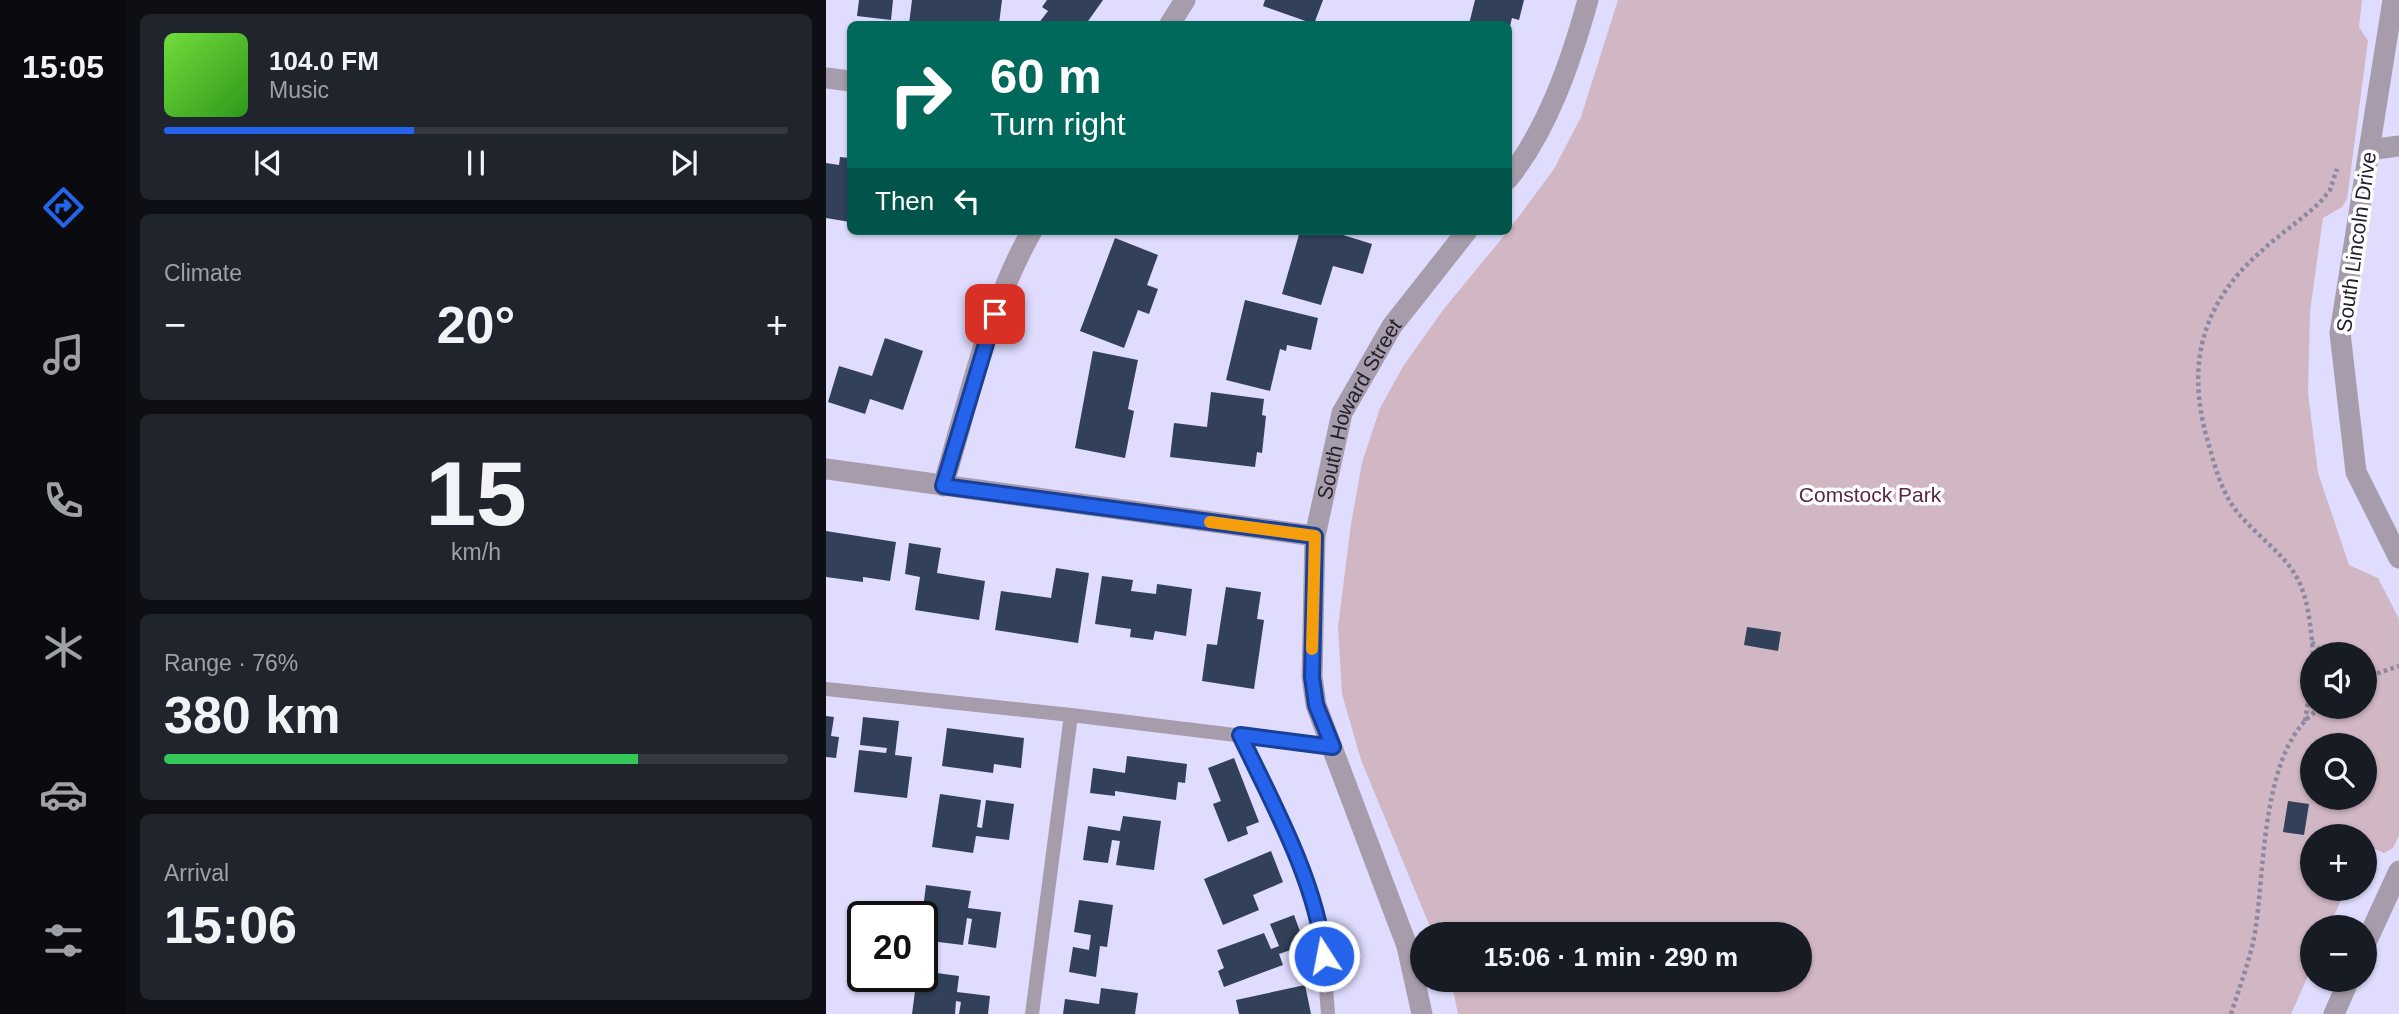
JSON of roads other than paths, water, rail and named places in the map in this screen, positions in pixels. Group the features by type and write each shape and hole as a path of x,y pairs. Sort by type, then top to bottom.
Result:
{"street":[{"path":"1172,21 1185,0"},
{"path":"1512,174 1525,158 1565,73 1588,0"},
{"name":"South Lincoln Drive","path":"2393,0 2340,333 2356,472 2399,558"},
{"path":"826,78 847,81"},
{"path":"2369,150 2399,146"},
{"path":"943,486 995,314 1030,235"},
{"name":"South Howard Street","path":"1422,1014 1407,946 1316,705 1312,677 1315,536 1342,413 1392,326 1464,235"},
{"path":"826,469 1315,536"},
{"path":"2377,919 2399,872"},
{"path":"2334,1014 2344,992"}],"lane":[{"path":"826,689 1333,747"},
{"path":"1032,1014 1071,715"},
{"path":"1240,735 1304,878 1322,937 1328,1014"}],"park label":[{"name":"Comstock Park","path":"1870,494"}]}
